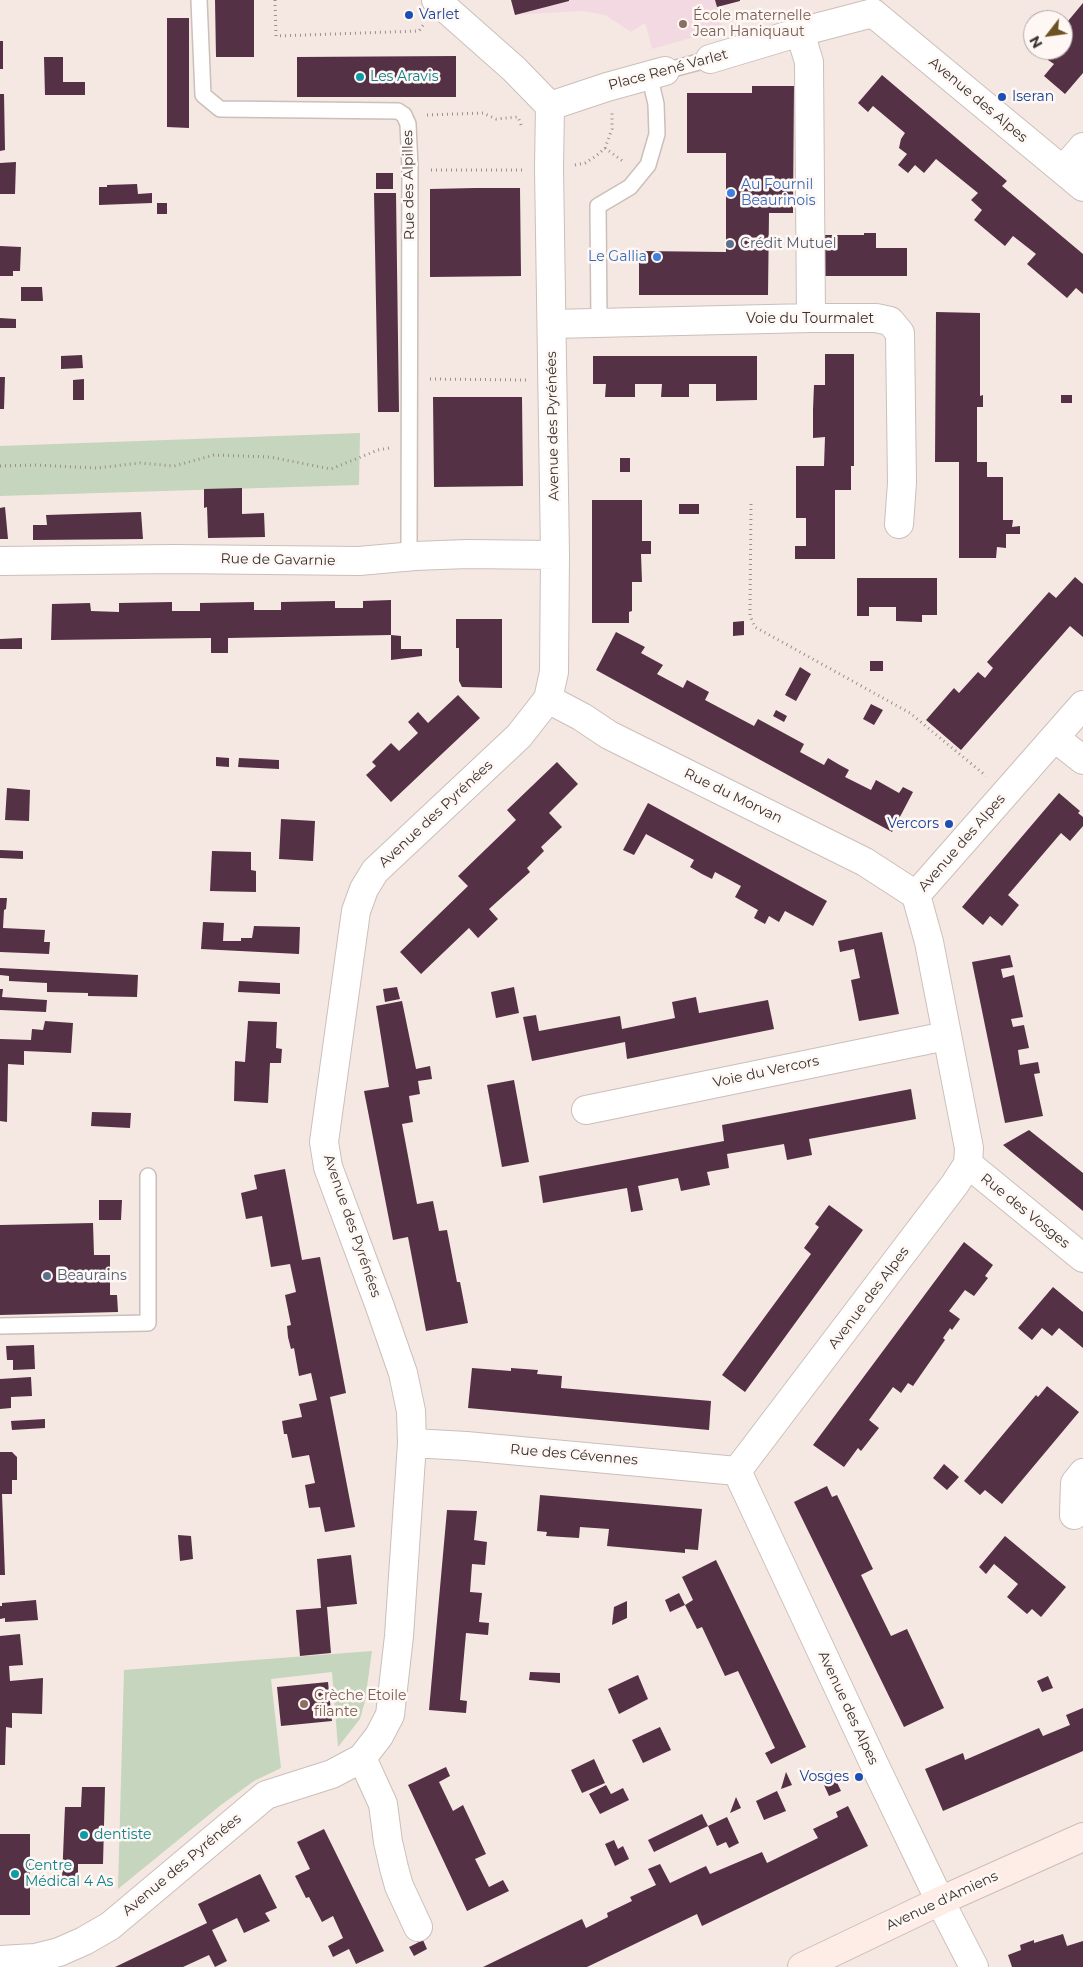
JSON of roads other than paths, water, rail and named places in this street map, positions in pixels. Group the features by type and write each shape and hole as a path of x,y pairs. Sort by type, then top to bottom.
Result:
{"main road":[{"name":"Avenue d'Amiens","path":"802,1967 940,1900 1083,1837"}],"street":[{"path":"438,2 514,69 550,106"},
{"name":"Avenue des Alpes","path":"800,32 874,7 1073,178"},
{"path":"800,32 809,62 811,318"},
{"name":"Place René Varlet","path":"710,59 800,32"},
{"name":"Place René Varlet","path":"550,106 657,73"},
{"name":"Avenue des Pyrénées","path":"0,1960 35,1958 59,1952 84,1941 110,1926 266,1795 332,1774 362,1758 379,1736 390,1715 399,1636 412,1443 411,1411 403,1373 328,1167 324,1142 356,911 364,889 375,871 519,736 548,699 554,672 555,555 550,106"},
{"path":"1073,178 1083,147"},
{"name":"Voie du Tourmalet","path":"552,324 811,318 876,318 890,321 900,333 902,483 899,524"},
{"name":"Rue de Gavarnie","path":"0,561 174,559 359,561 415,556 555,555"},
{"name":"Rue du Morvan","path":"548,699 582,716 609,735 864,862 916,896"},
{"name":"Avenue des Alpes","path":"974,1967 940,1900 737,1471 943,1200 968,1164 968,1148 929,942 916,896 1083,705"},
{"path":"1055,738 1083,760"},
{"name":"Voie du Vercors","path":"586,1110 946,1036"},
{"name":"Rue des Vosges","path":"968,1164 1083,1258"},
{"name":"Rue des Cévennes","path":"412,1443 466,1446 737,1471"},
{"path":"1074,1515 1075,1482 1083,1473"},
{"path":"362,1758 383,1804 388,1842 394,1868 418,1926"}],"lane":[{"name":"Rue des Alpilles","path":"199,0 203,96 220,109 398,111 404,116 408,124 410,167 409,544 415,556"},
{"name":"Place René Varlet","path":"657,73 710,59"},
{"path":"599,322 598,206 630,187 648,165 657,134 657,73"},
{"path":"0,1326 148,1323 148,1176"}],"place":[{"name":"Varlet","path":"409,15"},
{"name":"École maternelle Jean Haniquaut","path":"683,24"},
{"name":"Les Aravis","path":"360,77"},
{"name":"Iseran","path":"1002,97"},
{"name":"Au Fournil Beaurinois","path":"731,193"},
{"name":"Crédit Mutuel","path":"730,244"},
{"name":"Le Gallia","path":"657,257"},
{"name":"Vercors","path":"949,824"},
{"name":"Beaurains","path":"47,1276"},
{"name":"Crèche Etoile filante","path":"304,1704"},
{"name":"Vosges","path":"859,1777"},
{"name":"dentiste","path":"84,1835"},
{"name":"Centre Médical 4 As","path":"15,1874"}]}
